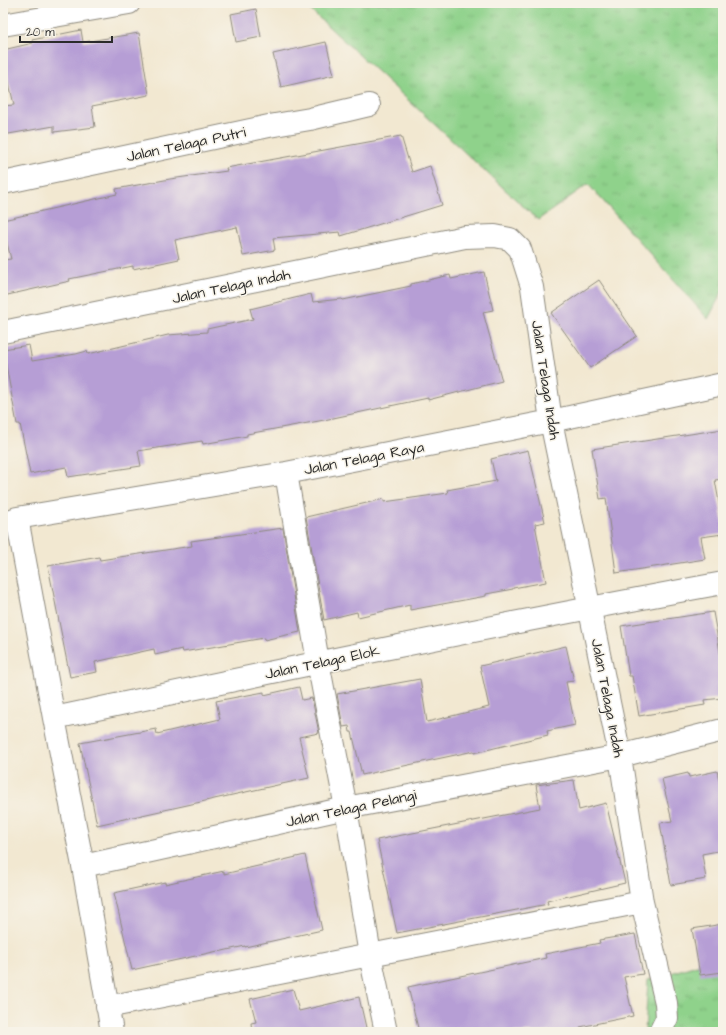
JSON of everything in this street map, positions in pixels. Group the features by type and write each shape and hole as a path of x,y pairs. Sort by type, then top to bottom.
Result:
{"street":[{"path":"3,25 129,3"},
{"name":"Jalan Telaga Putri","path":"3,183 268,126 310,119 369,105"},
{"name":"Jalan Telaga Indah","path":"3,332 465,238 495,236 510,239 520,249 532,287 551,421 620,756 642,902 666,1003 667,1018 660,1032"},
{"name":"Jalan Telaga Raya","path":"10,521 286,473 551,421 723,384"},
{"path":"286,473 318,662 346,808 370,954 386,1032"},
{"path":"10,521 54,718 83,866 112,1032"},
{"name":"Jalan Telaga Elok","path":"54,718 318,662 723,583"},
{"name":"Jalan Telaga Pelangi","path":"83,866 346,808 620,756 723,730"},
{"path":"107,1007 370,954 642,902"}],"green space":[{"path":"303,3 723,3 723,290 708,319 588,184 538,220"},
{"path":"723,957 723,1032 645,1032 648,980"}],"building":[{"path":"256,9 261,37 236,42 231,14"},
{"path":"81,30 83,42 139,33 149,95 92,106 95,127 54,132 54,126 3,135 3,106 14,105 3,50 33,43 32,40"},
{"path":"326,42 334,75 281,87 273,54"},
{"path":"401,136 412,172 430,166 442,205 341,236 340,232 273,238 275,250 243,256 237,227 175,240 179,259 133,269 133,266 69,279 70,281 3,296 3,260 11,259 3,227 3,220 117,194 116,189 170,179 227,171 226,168"},
{"path":"484,272 493,310 483,312 502,381 428,400 428,398 319,421 247,434 247,436 203,444 202,441 138,451 141,466 68,477 66,467 30,474 20,424 17,424 3,349 29,345 32,361 87,351 88,354 168,335 207,332 207,329 253,319 250,309 311,294 313,302 343,300 411,286 411,284 450,275 451,279"},
{"path":"599,280 637,336 590,368 551,313"},
{"path":"723,429 723,479 715,480 723,524 723,534 701,537 705,559 616,573 606,498 600,499 592,449"},
{"path":"528,450 545,522 535,524 546,582 486,594 486,596 410,610 410,605 358,617 357,612 324,620 306,517 384,499 384,502 448,493 447,490 496,481 491,459"},
{"path":"283,528 300,632 264,640 264,638 183,652 182,649 155,655 154,649 95,662 97,672 70,677 48,566 99,557 100,560 192,546 191,541"},
{"path":"713,612 723,669 723,698 704,700 705,705 639,716 632,676 629,676 621,626"},
{"path":"566,646 574,681 566,682 575,725 547,731 548,735 474,753 474,751 362,775 352,732 350,732 349,726 343,727 337,694 420,679 427,722 489,707 480,666"},
{"path":"299,687 302,700 312,698 319,733 299,737 309,778 97,825 80,743 156,729 157,734 220,719 216,701 264,692 264,695"},
{"path":"717,771 723,797 723,850 702,854 706,879 671,885 660,823 672,821 662,779 688,773 689,777"},
{"path":"574,780 579,810 606,803 625,883 547,901 548,904 397,933 377,840 540,808 536,785"},
{"path":"305,855 322,930 132,970 114,893 224,871 224,874"},
{"path":"723,924 723,972 700,975 692,929"},
{"path":"635,934 643,974 624,977 633,1016 580,1027 580,1032 419,1032 408,987 546,958 545,954 600,943 599,940"},
{"path":"293,989 299,1011 359,997 367,1032 252,1032 251,1023 256,1022 250,999"}]}
